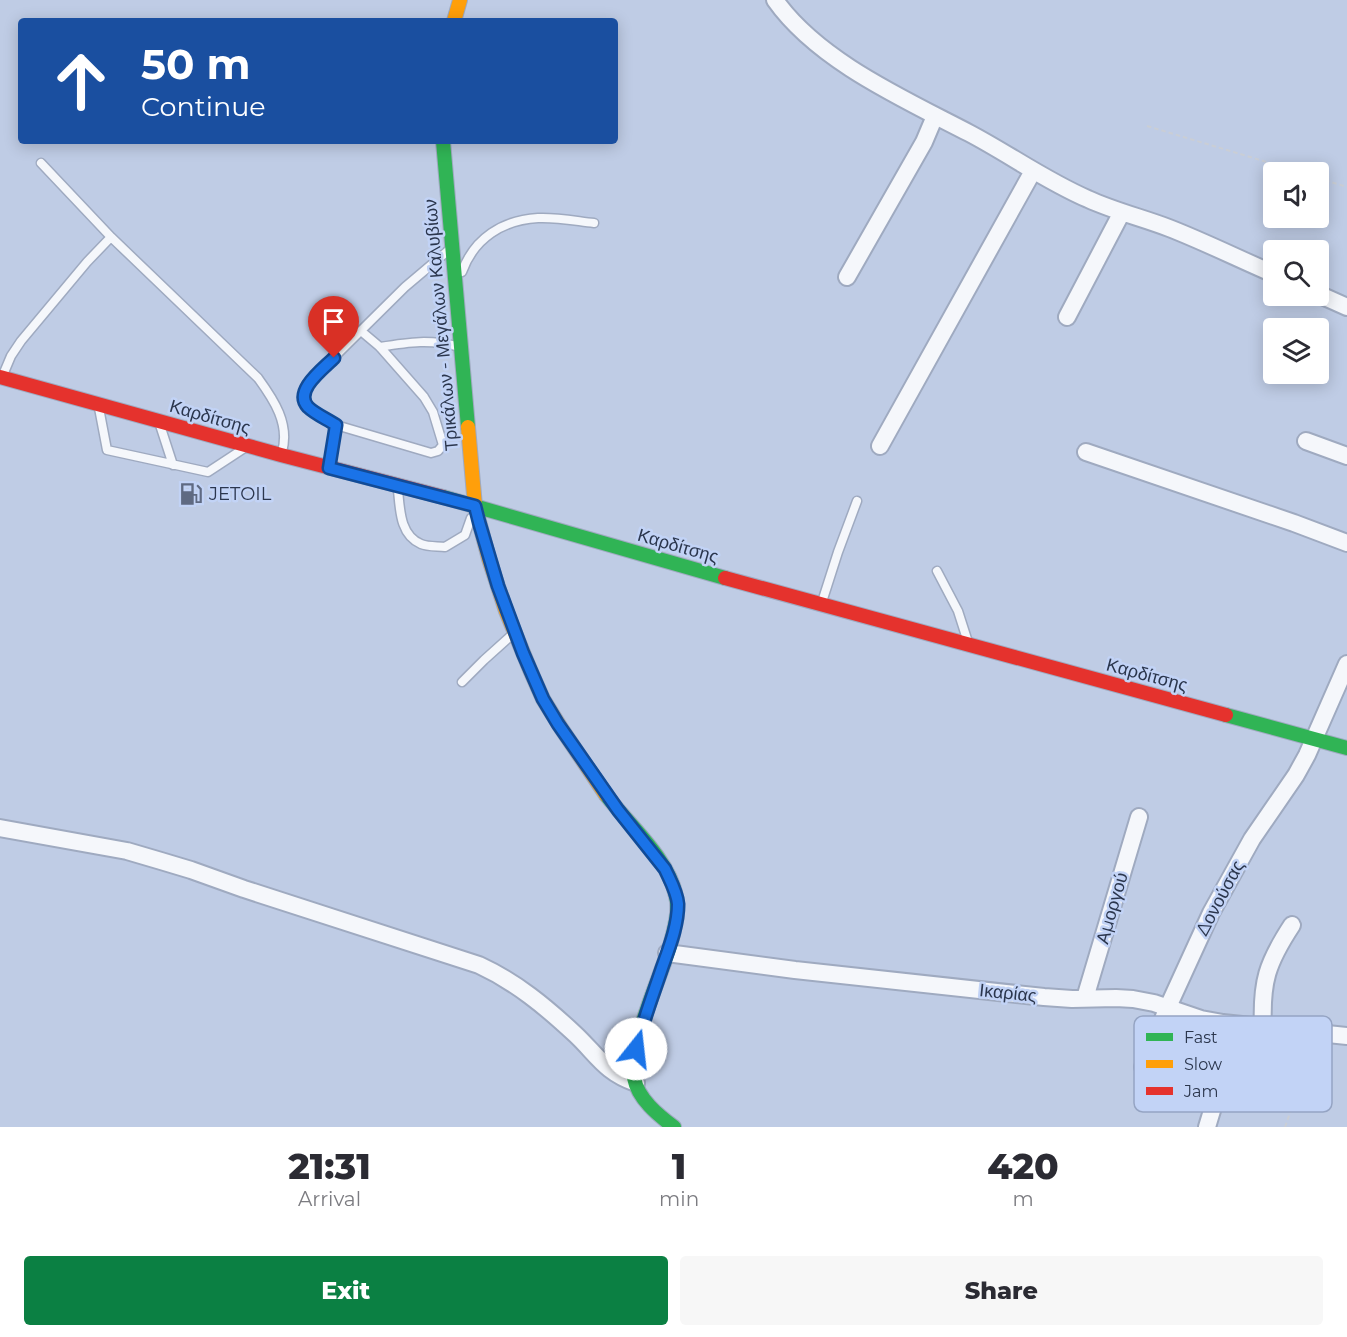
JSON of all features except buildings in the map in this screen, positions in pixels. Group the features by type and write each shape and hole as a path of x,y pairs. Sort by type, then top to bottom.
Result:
{"main road":[{"path":"455,18 460,0"},
{"name":"Τρικάλων - Μεγάλων Καλυβίων","path":"442,144 475,506 498,586 543,699 618,810 665,869 676,893 678,904 675,928 636,1049 633,1065 633,1077 636,1083"},
{"name":"Καρδίτσης","path":"1,380 475,506 644,555 1347,748"},
{"path":"636,1083 644,1099 656,1113 674,1127"}],"street":[{"path":"776,0 790,19 836,57 894,93 1033,171 1081,196 1208,244 1263,269"},
{"path":"847,277 924,142 935,116"},
{"path":"880,446 1033,171"},
{"path":"1066,317 1122,212"},
{"path":"1329,299 1347,307"},
{"path":"1306,441 1347,456"},
{"path":"1086,452 1347,543"},
{"name":"Δονούσας","path":"1163,1016 1220,895 1252,839 1307,755 1347,664"},
{"name":"Αμοργού","path":"1085,998 1138,817"},
{"path":"0,828 127,851 479,965 535,998 579,1037 610,1071 636,1083"},
{"path":"1263,1016 1265,980 1274,955 1292,925"},
{"name":"Ικαρίας","path":"667,953 795,970 1044,997 1133,999 1192,1016"},
{"name":"Ικαρίας","path":"1332,1034 1347,1036"},
{"path":"1207,1127 1212,1112"}],"lane":[{"path":"40,163 111,237 258,378 275,403 283,426 285,440 281,455"},
{"path":"456,292 467,257 491,232 515,221 539,218 594,223"},
{"path":"1,380 11,356 21,341 111,237"},
{"path":"361,331 380,347 424,397 434,412 442,445 438,451 431,453 336,425 307,406 303,396 306,386 361,331 405,287 451,248"},
{"path":"380,347 415,341 444,342 461,347"},
{"path":"99,405 107,450 208,472 248,446"},
{"path":"159,422 173,465"},
{"path":"329,468 336,425"},
{"path":"397,485 402,520 408,534 422,544 445,547 465,535 475,506"},
{"path":"822,604 857,501"},
{"path":"937,571 958,611 969,645"},
{"path":"462,682 515,633"}],"path":[{"path":"1147,126 1267,162"},
{"path":"1329,181 1347,187"},
{"path":"1285,1127 1290,1112"}],"traffic: fast":[{"path":"443,144 468,427"},
{"path":"443,497 725,578"},
{"path":"1226,715 1347,748"},
{"path":"606,795 647,842 665,868 676,896 677,915 670,946 640,1031 633,1065 636,1086 644,1100 674,1127"}],"traffic: slow":[{"path":"455,18 460,0"},
{"path":"468,427 475,506 506,611 543,699 606,795"}],"traffic: jam":[{"path":"0,377 281,455 443,497"},
{"path":"725,578 1226,715"}],"place":[{"name":"JETOIL","path":"191,494"}],"route":[{"path":"334,358 306,386 303,396 307,406 336,425 329,468 475,506 498,586 543,699 605,792 665,869 671,881 678,904 675,928 636,1049"}]}
